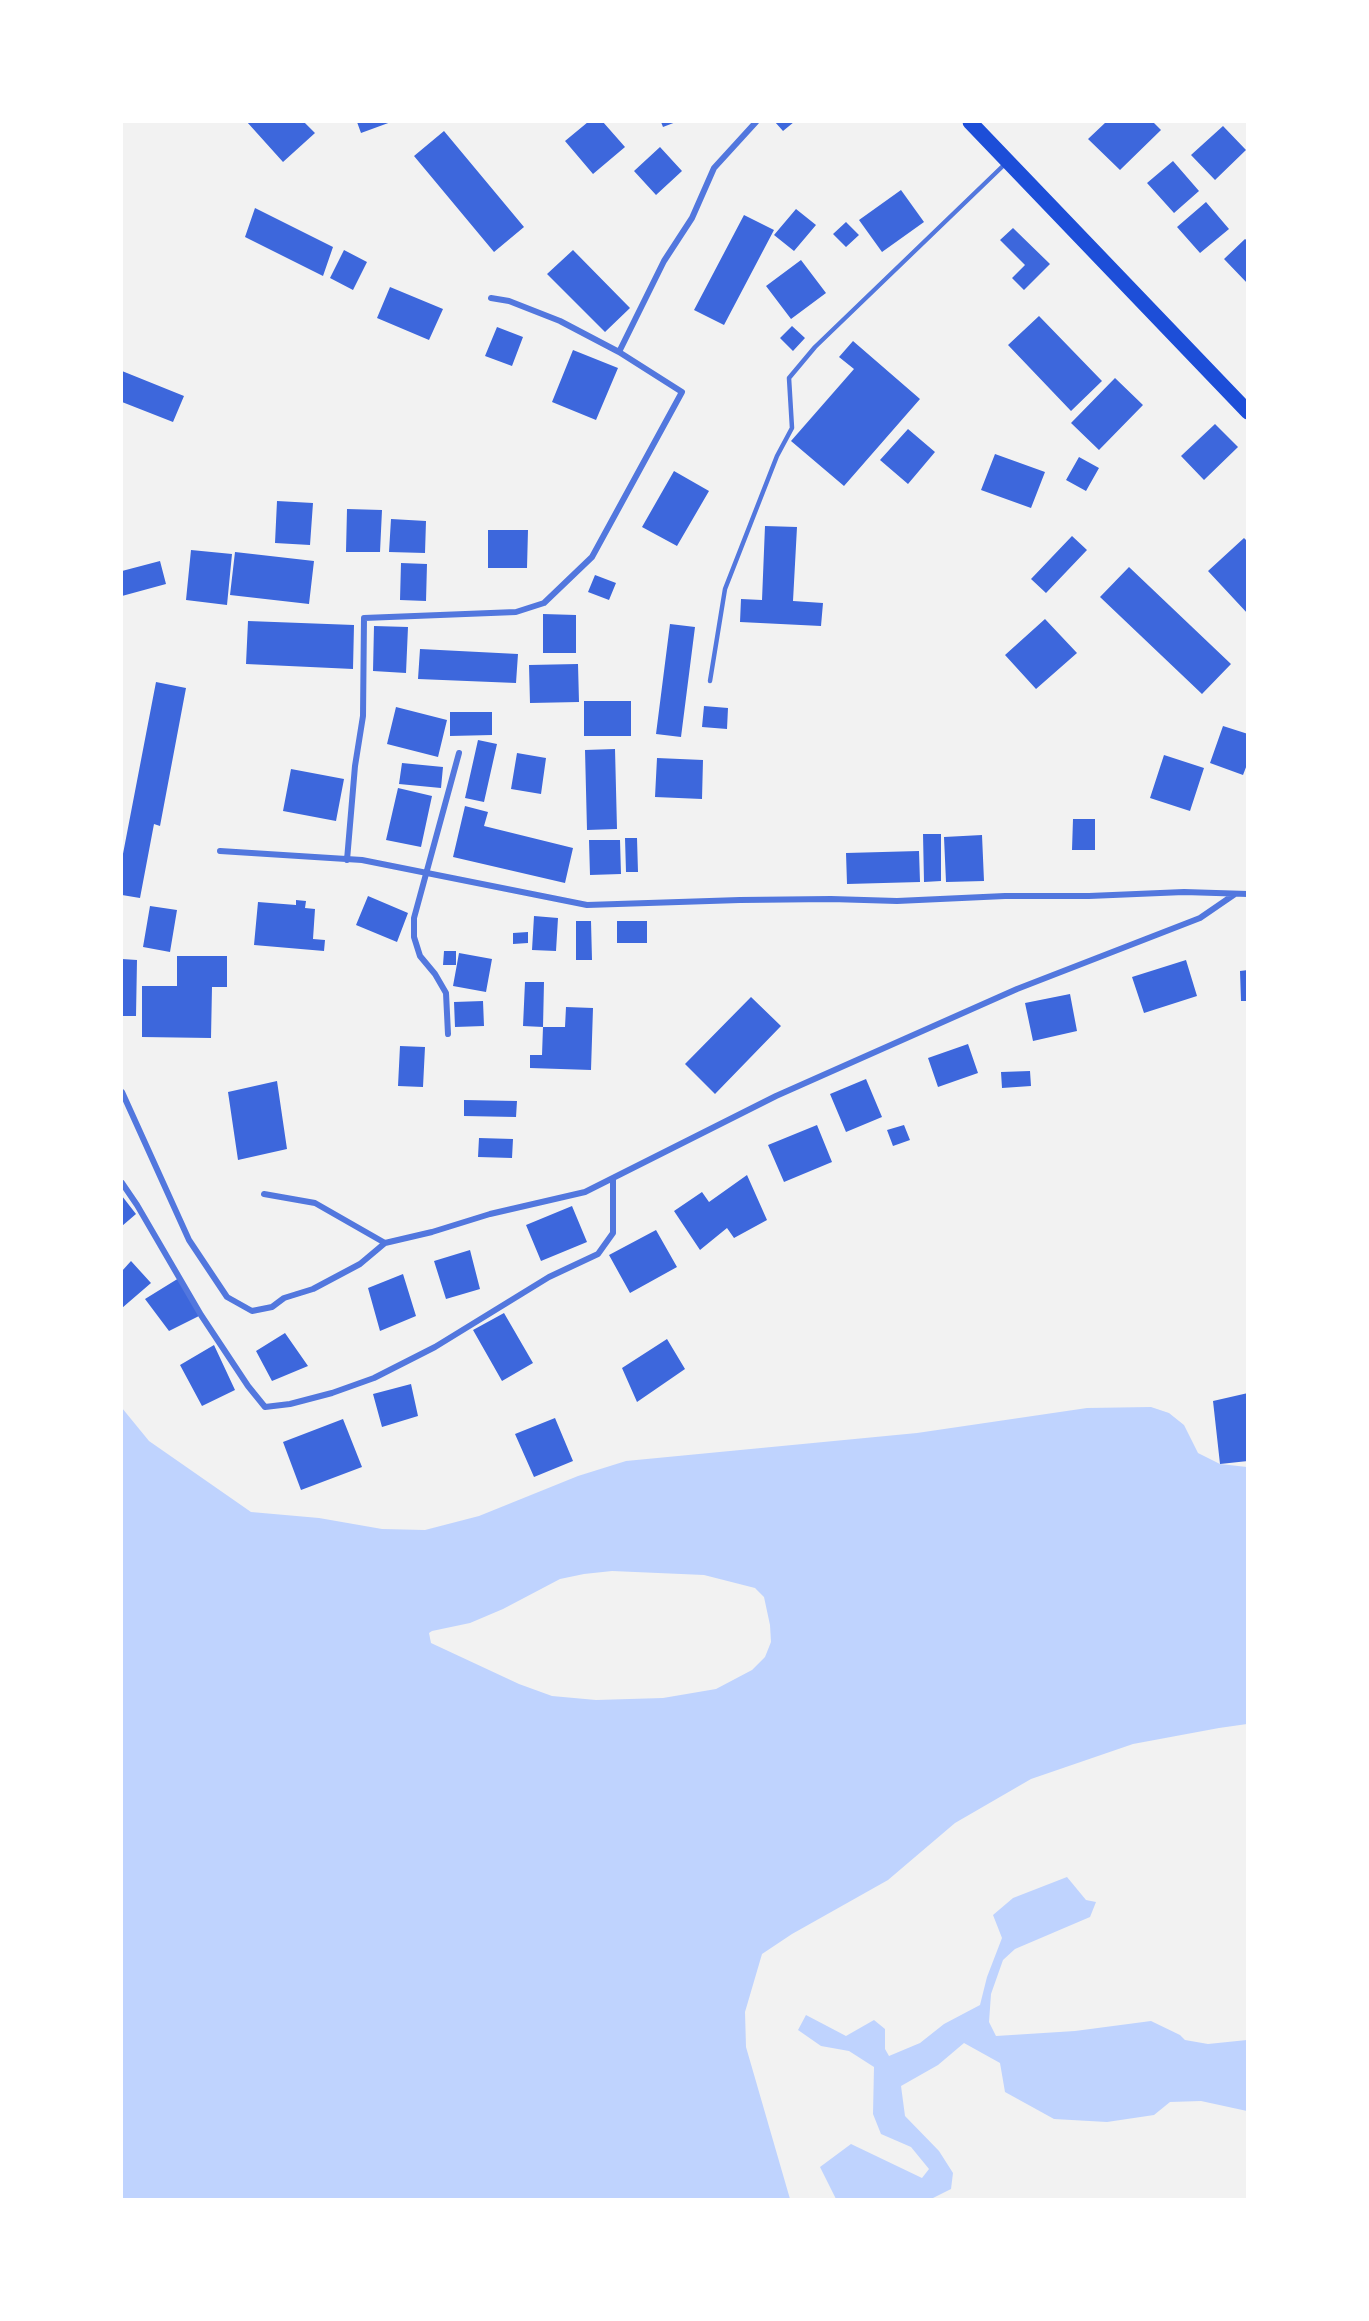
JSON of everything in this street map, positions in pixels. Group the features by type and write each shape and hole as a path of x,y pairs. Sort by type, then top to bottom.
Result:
{"main road":[{"path":"970,122 1248,412"}],"street":[{"path":"619,352 664,261 692,218 714,168 756,122"},
{"path":"347,860 355,766 363,716 364,618 516,612 544,603 592,557 682,392 619,352 560,321 509,301 491,298"},
{"path":"448,1034 446,993 435,974 420,956 414,937 414,918 459,753"},
{"path":"220,851 362,860 587,905 740,900 897,901 1184,892 1248,894"},
{"path":"122,1092 189,1240 227,1297 252,1311 272,1307 285,1298 313,1289 360,1264 385,1243 432,1232 490,1214 585,1192 776,1096 1017,989 1200,918 1235,894"},
{"path":"122,1183 201,1316 248,1386 265,1407 290,1404 332,1393 374,1378 435,1347 549,1277 598,1254 613,1233 613,1179"},
{"path":"264,1194 315,1203 385,1243"}],"lane":[{"path":"710,681 725,589 777,456 792,428 789,378 839,323 1008,162"}],"water":[{"path":"1151,1407 1169,1413 1184,1425 1198,1453 1220,1464 1247,1467 1247,1724 1133,1744 1031,1779 955,1823 888,1880 792,1934 762,1954 745,2012 746,2047 790,2199 122,2199 122,1408 149,1441 251,1512 319,1518 382,1529 425,1530 479,1516 578,1476 626,1461 917,1433 1087,1408","holes":["612,1571 704,1575 755,1588 764,1597 770,1625 771,1642 765,1657 752,1670 716,1689 663,1698 596,1700 552,1696 519,1684 431,1643 429,1633 432,1631 470,1623 503,1609 560,1579"]},
{"path":"1067,1877 1086,1900 1096,1902 1090,1917 1015,1949 1003,1960 991,1994 989,2022 996,2036 1075,2031 1151,2021 1180,2035 1185,2040 1208,2044 1247,2040 1247,2111 1201,2101 1170,2102 1154,2115 1107,2122 1054,2119 1005,2092 1000,2063 964,2043 938,2065 901,2086 905,2116 939,2151 953,2173 951,2189 931,2199 836,2199 820,2167 851,2144 922,2178 929,2169 911,2147 881,2134 873,2114 874,2067 849,2051 821,2046 798,2030 806,2015 846,2036 874,2020 885,2029 885,2049 889,2056 920,2043 944,2024 980,2005 987,1977 1002,1938 993,1915 1013,1898"}],"building":[{"path":"247,122 304,122 315,133 283,162"},
{"path":"357,122 391,122 361,133"},
{"path":"588,122 603,122 625,147 593,174 565,141"},
{"path":"661,122 676,122 663,127"},
{"path":"775,122 794,122 783,131"},
{"path":"1106,122 1153,122 1161,130 1120,170 1088,139"},
{"path":"1223,126 1246,150 1215,180 1191,155"},
{"path":"444,131 524,227 494,252 414,156"},
{"path":"660,147 682,171 656,195 634,171"},
{"path":"1173,161 1199,191 1174,213 1147,183"},
{"path":"901,190 924,222 882,252 859,220"},
{"path":"1206,202 1229,229 1200,253 1177,227"},
{"path":"255,208 333,247 323,276 245,237"},
{"path":"796,209 816,225 794,251 774,235"},
{"path":"744,215 774,230 724,325 694,310"},
{"path":"846,222 859,235 846,247 833,234"},
{"path":"1013,228 1050,264 1024,290 1012,278 1025,265 1000,240"},
{"path":"1245,239 1248,241 1248,284 1224,259"},
{"path":"344,250 367,262 353,290 330,278"},
{"path":"573,250 630,308 605,332 547,274"},
{"path":"801,260 826,293 791,319 766,286"},
{"path":"390,287 443,309 429,340 377,318"},
{"path":"1039,316 1102,381 1071,411 1008,345"},
{"path":"792,326 805,338 793,351 780,338"},
{"path":"497,327 523,337 512,366 485,356"},
{"path":"853,341 920,399 844,486 791,441 854,369 839,357"},
{"path":"573,350 618,368 596,420 552,402"},
{"path":"122,371 184,396 173,422 122,402"},
{"path":"1115,378 1143,405 1099,450 1071,423"},
{"path":"1215,424 1238,447 1204,480 1181,456"},
{"path":"908,429 935,452 908,484 880,460"},
{"path":"995,454 1045,472 1031,508 981,490"},
{"path":"1079,457 1099,468 1086,491 1066,480"},
{"path":"674,471 709,491 677,546 642,527"},
{"path":"277,501 313,503 310,545 275,543"},
{"path":"347,509 382,510 380,552 346,552"},
{"path":"391,519 426,521 425,553 389,552"},
{"path":"765,526 797,527 793,601 823,603 821,626 740,622 741,599 762,600"},
{"path":"488,530 528,530 527,568 488,568"},
{"path":"1072,536 1087,550 1046,593 1031,579"},
{"path":"1244,538 1248,542 1248,614 1208,571"},
{"path":"191,550 232,554 227,605 186,600"},
{"path":"235,552 314,561 309,604 230,595"},
{"path":"160,561 166,584 122,596 122,571"},
{"path":"401,563 427,564 426,601 400,600"},
{"path":"1129,567 1231,664 1202,694 1100,597"},
{"path":"595,575 616,583 609,600 588,592"},
{"path":"543,614 576,615 576,653 543,653"},
{"path":"1045,619 1077,653 1036,689 1005,655"},
{"path":"248,621 354,625 353,669 246,664"},
{"path":"670,624 695,627 681,737 656,734"},
{"path":"374,626 408,627 406,673 373,671"},
{"path":"420,649 518,654 516,683 418,679"},
{"path":"578,664 579,702 530,703 529,665"},
{"path":"156,682 186,688 160,826 154,824 140,898 122,895 122,859"},
{"path":"584,701 631,701 631,736 584,736"},
{"path":"704,706 728,708 727,729 702,727"},
{"path":"396,707 447,720 438,757 387,744"},
{"path":"450,712 492,712 492,735 450,736"},
{"path":"1223,726 1248,734 1248,762 1243,775 1210,763"},
{"path":"478,740 497,744 484,802 465,798"},
{"path":"615,749 617,829 587,830 585,750"},
{"path":"517,753 546,758 541,794 511,789"},
{"path":"1164,755 1204,768 1190,811 1150,798"},
{"path":"657,758 703,760 702,799 655,797"},
{"path":"402,763 443,767 441,788 399,784"},
{"path":"291,769 344,779 336,821 283,811"},
{"path":"398,788 432,796 421,847 386,840"},
{"path":"465,806 488,812 484,826 573,848 565,883 453,857"},
{"path":"1073,819 1095,819 1095,850 1072,850"},
{"path":"923,834 941,834 941,881 924,882"},
{"path":"982,835 984,881 946,882 944,837"},
{"path":"625,838 637,838 638,872 626,872"},
{"path":"589,840 620,840 621,874 590,875"},
{"path":"919,851 920,882 847,884 846,853"},
{"path":"368,896 408,913 397,942 356,925"},
{"path":"296,900 306,901 305,908 315,909 313,939 325,940 324,951 254,945 258,902 296,905"},
{"path":"150,906 177,910 170,952 143,947"},
{"path":"534,916 558,918 556,951 532,950"},
{"path":"576,921 591,921 592,960 576,960"},
{"path":"617,921 647,921 647,943 617,943"},
{"path":"528,932 528,943 513,944 513,933"},
{"path":"444,951 456,951 456,965 443,965"},
{"path":"459,953 492,959 486,992 453,986"},
{"path":"177,956 227,956 227,987 212,987 211,1038 142,1037 142,986 177,986"},
{"path":"122,959 137,960 136,1016 122,1016"},
{"path":"1186,960 1197,996 1144,1013 1132,977"},
{"path":"1248,970 1248,1001 1241,1001 1240,971"},
{"path":"525,982 544,982 543,1027 523,1026"},
{"path":"1070,994 1077,1031 1033,1041 1025,1003"},
{"path":"751,997 781,1026 715,1094 685,1064"},
{"path":"483,1001 484,1026 455,1027 454,1002"},
{"path":"566,1007 593,1008 591,1070 530,1068 530,1055 542,1055 543,1027 565,1027"},
{"path":"968,1044 978,1073 938,1087 928,1058"},
{"path":"400,1046 425,1047 423,1087 398,1086"},
{"path":"1030,1071 1031,1086 1002,1088 1001,1072"},
{"path":"866,1079 882,1117 846,1132 830,1094"},
{"path":"277,1081 287,1149 238,1160 228,1092"},
{"path":"464,1100 517,1101 516,1117 464,1116"},
{"path":"817,1125 832,1162 784,1182 768,1145"},
{"path":"904,1125 910,1140 893,1146 887,1130"},
{"path":"479,1138 513,1139 512,1158 478,1157"},
{"path":"747,1175 767,1220 734,1238 727,1228 700,1250 674,1211 702,1192 709,1202"},
{"path":"122,1196 136,1214 122,1226"},
{"path":"572,1206 587,1242 541,1261 526,1225"},
{"path":"656,1230 677,1267 630,1293 609,1255"},
{"path":"470,1250 480,1289 446,1299 434,1261"},
{"path":"131,1261 151,1283 122,1308 122,1271"},
{"path":"403,1274 416,1316 380,1331 368,1288"},
{"path":"179,1278 201,1315 169,1331 145,1299"},
{"path":"504,1313 533,1363 502,1381 473,1330"},
{"path":"285,1333 308,1366 272,1381 256,1351"},
{"path":"667,1339 685,1369 637,1402 622,1368"},
{"path":"214,1345 235,1390 202,1406 180,1365"},
{"path":"411,1384 418,1416 382,1427 373,1394"},
{"path":"1248,1393 1248,1461 1220,1464 1213,1401"},
{"path":"555,1418 573,1461 534,1477 515,1434"},
{"path":"343,1419 362,1467 301,1490 283,1442"}]}
